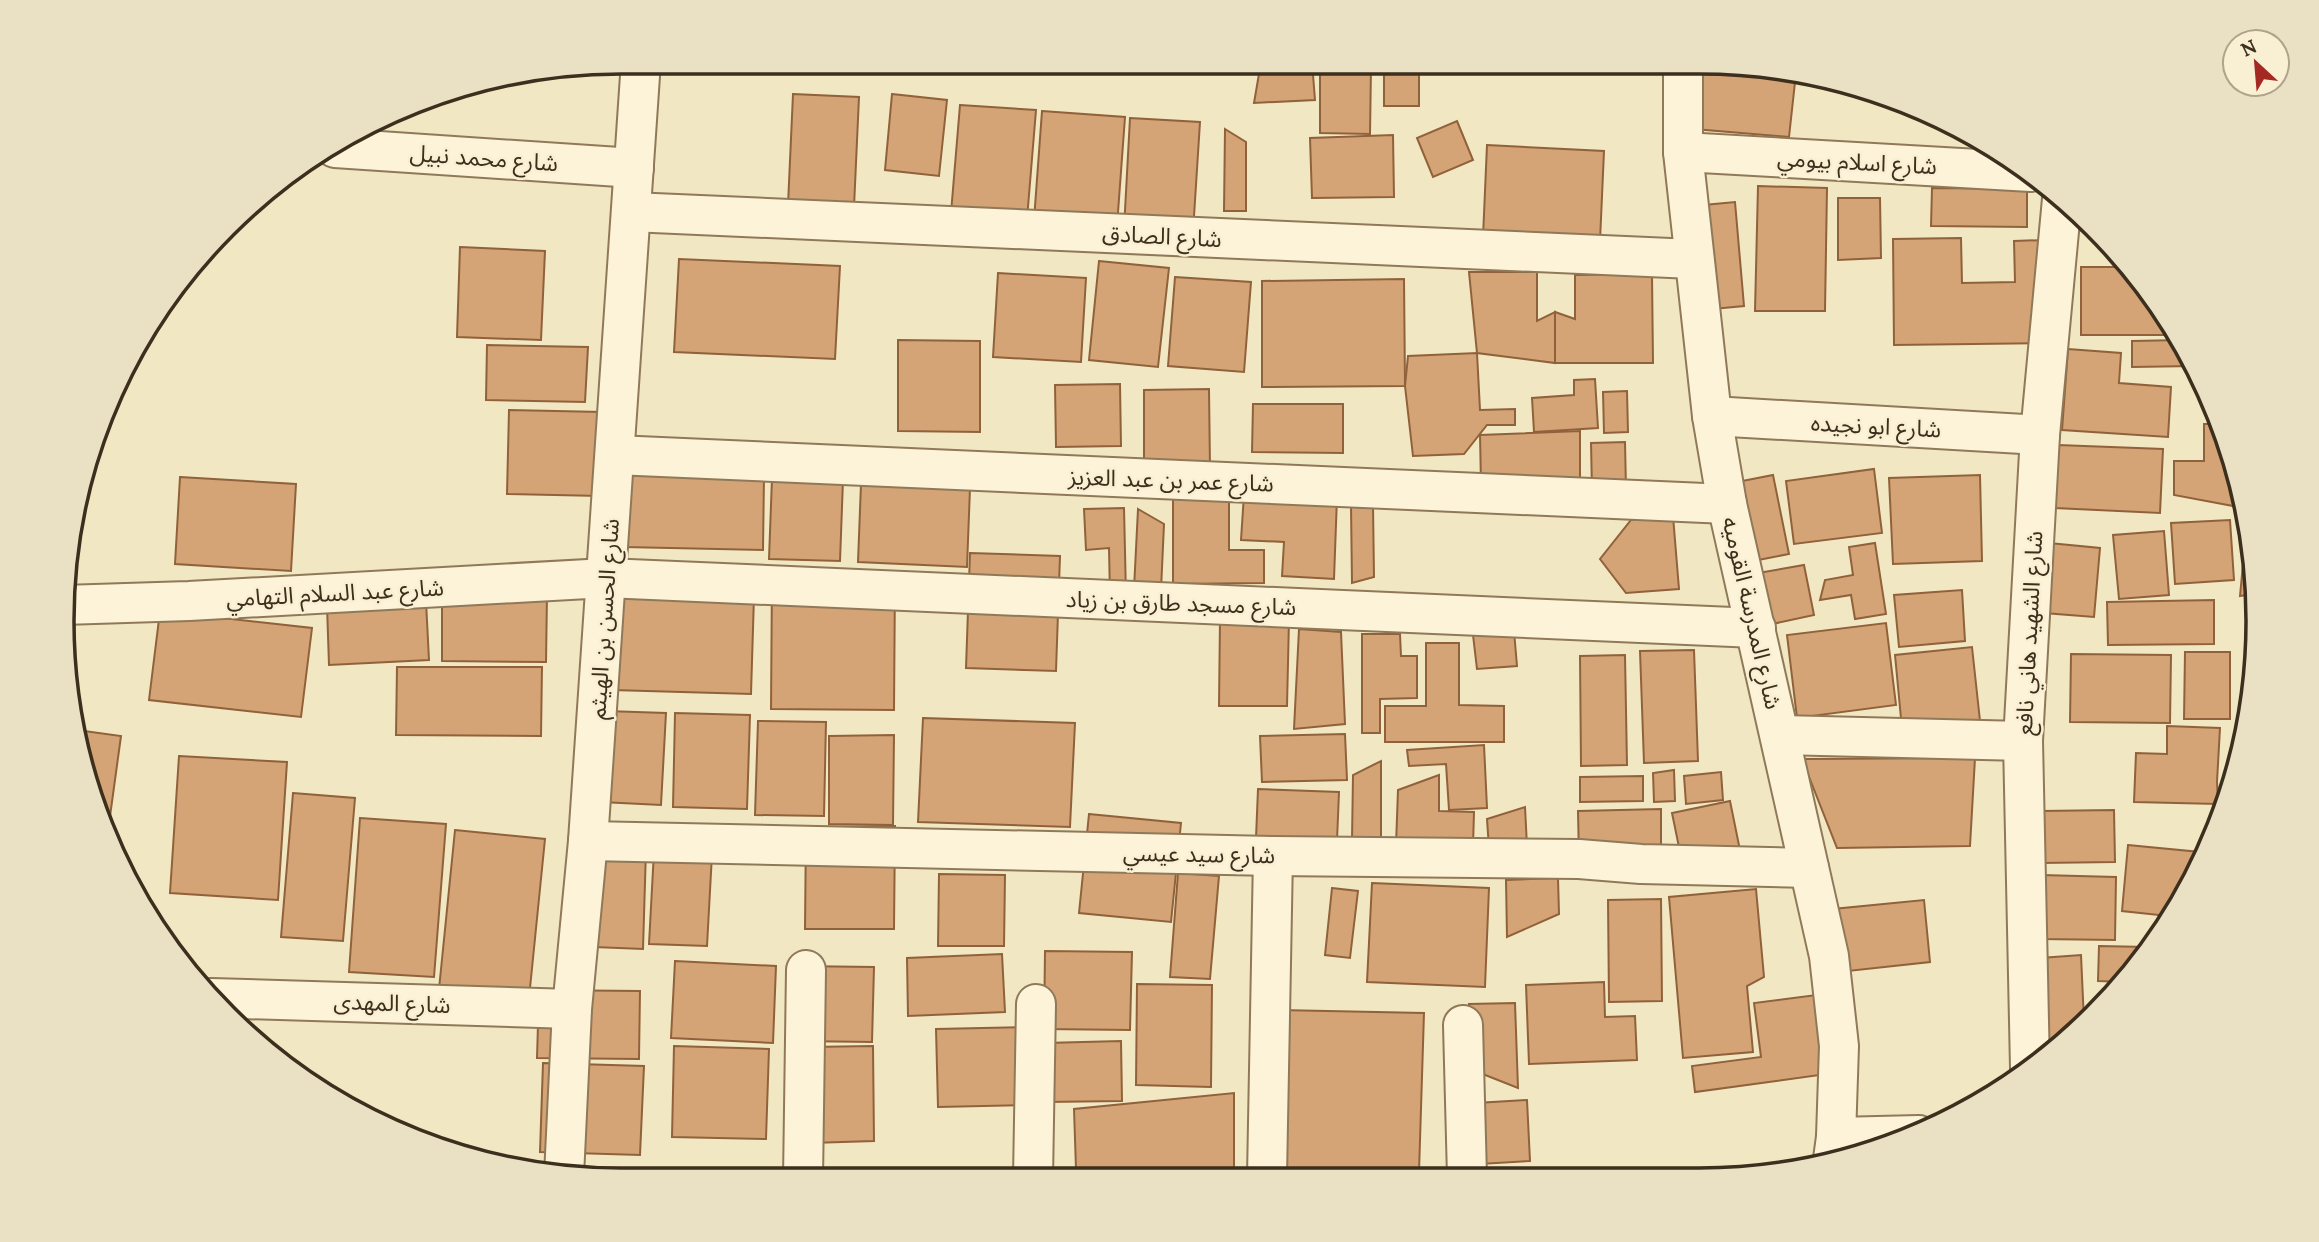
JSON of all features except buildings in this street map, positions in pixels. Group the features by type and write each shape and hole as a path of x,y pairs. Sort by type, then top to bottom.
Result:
{"street":[{"name":"شارع الحسن بن الهيثم","path":"565,1165 572,1009 589,841 640,74"},
{"name":"شارع المدرسة القوميه","path":"1683,74 1684,152 1693,259 1712,416 1727,504 1829,956 1839,1046 1835,1148"},
{"name":"شارع محمد نبيل","path":"344,149 634,168"},
{"name":"شارع اسلام بيومي","path":"1684,152 2008,171"},
{"name":"شارع الشهيد هاني نافع","path":"2030,1056 2023,741 2040,435 2061,211"},
{"name":"شارع الصادق","path":"631,212 1693,259"},
{"name":"شارع ابو نجيده","path":"1712,416 2040,435"},
{"name":"شارع عمر بن عبد العزيز","path":"615,456 1727,504"},
{"name":"شارع عبد السلام التهامي","path":"74,605 189,601 606,578"},
{"name":"شارع مسجد طارق بن زياد","path":"606,578 1756,628"},
{"path":"1781,735 2023,741"},
{"name":"شارع سيد عيسي","path":"589,841 1273,856 1579,859 1641,864 1809,868"},
{"path":"1267,1168 1273,856"},
{"path":"803,1168 806,971"},
{"name":"شارع المهدى","path":"225,998 572,1009"},
{"path":"1033,1168 1036,1004"},
{"path":"1463,1025 1468,1168"},
{"path":"1835,1148 1856,1145"}]}
